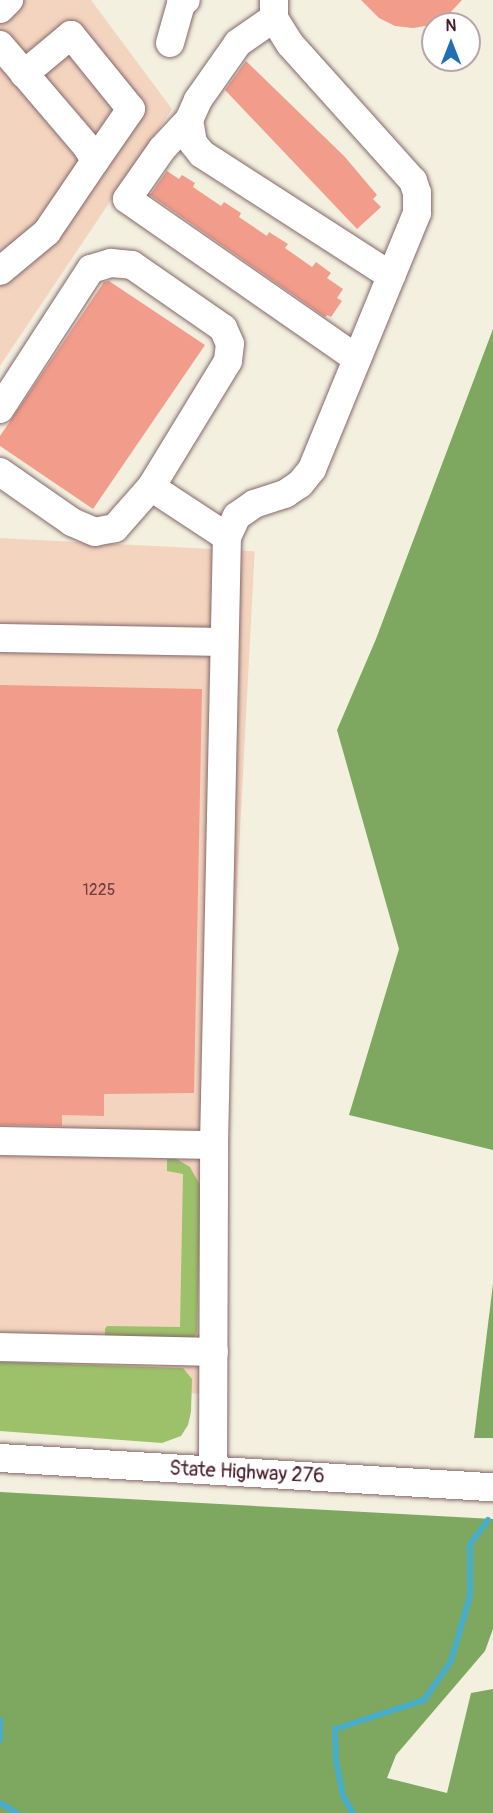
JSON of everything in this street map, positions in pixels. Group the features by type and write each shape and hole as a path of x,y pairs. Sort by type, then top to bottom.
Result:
{"street":[{"path":"0,9 9,0"},
{"path":"170,43 181,4 186,0"},
{"path":"213,1470 214,1145 227,537 237,516 254,504 285,494 300,484 312,469 417,213 417,193 412,181 302,58 274,9 238,43 198,100 189,120 162,149 127,199 357,359"},
{"path":"0,271 47,232 131,109 71,35 24,74"},
{"path":"0,45 87,147 95,161"},
{"path":"189,120 194,143 202,154 391,276"},
{"path":"0,409 91,269 111,263 132,265 223,328 230,344 228,361 151,487 115,528 95,532 72,522 0,472"},
{"path":"151,487 227,537"},
{"path":"0,638 224,642"},
{"path":"0,1141 214,1145"},
{"path":"0,1347 214,1352"},
{"name":"State Highway 276","path":"0,1458 493,1487"}],"shaded area":[{"path":"0,0 91,0 172,109 0,366"},
{"path":"0,538 255,551 210,1394 0,1383"}],"green space":[{"path":"493,329 493,1150 349,1115 399,949 337,730 376,639"},
{"path":"175,1158 190,1167 201,1187 197,1332 194,1338 105,1339 107,1326 180,1327 183,1174 167,1171 167,1159"},
{"path":"493,1284 493,1438 474,1438"},
{"path":"0,1362 183,1368 192,1379 191,1412 188,1425 181,1436 162,1443 0,1431"},
{"path":"0,1492 493,1519 493,1629 485,1651 396,1755 387,1778 447,1793 471,1693 493,1689 493,1813 0,1813"}],"building":[{"path":"361,0 462,0 451,12 421,12 421,27 395,26 379,18"},
{"path":"246,61 345,157 377,195 373,199 381,207 357,229 225,90"},
{"path":"167,171 179,179 182,175 195,183 193,187 221,206 224,202 241,213 239,217 267,236 269,232 288,244 285,248 312,267 316,262 331,273 327,278 343,289 337,298 342,301 331,317 327,315 325,317 150,195"},
{"path":"109,281 205,345 93,509 0,446 0,436 104,282"},
{"path":"0,685 202,689 194,1093 104,1094 104,1116 62,1115 62,1126 0,1125"}],"waterway":[{"path":"353,1813 343,1796 336,1761 335,1729 424,1700 451,1661 470,1595 470,1544 488,1520"},
{"path":"0,1719 0,1740"},
{"path":"0,1803 17,1813"}]}
